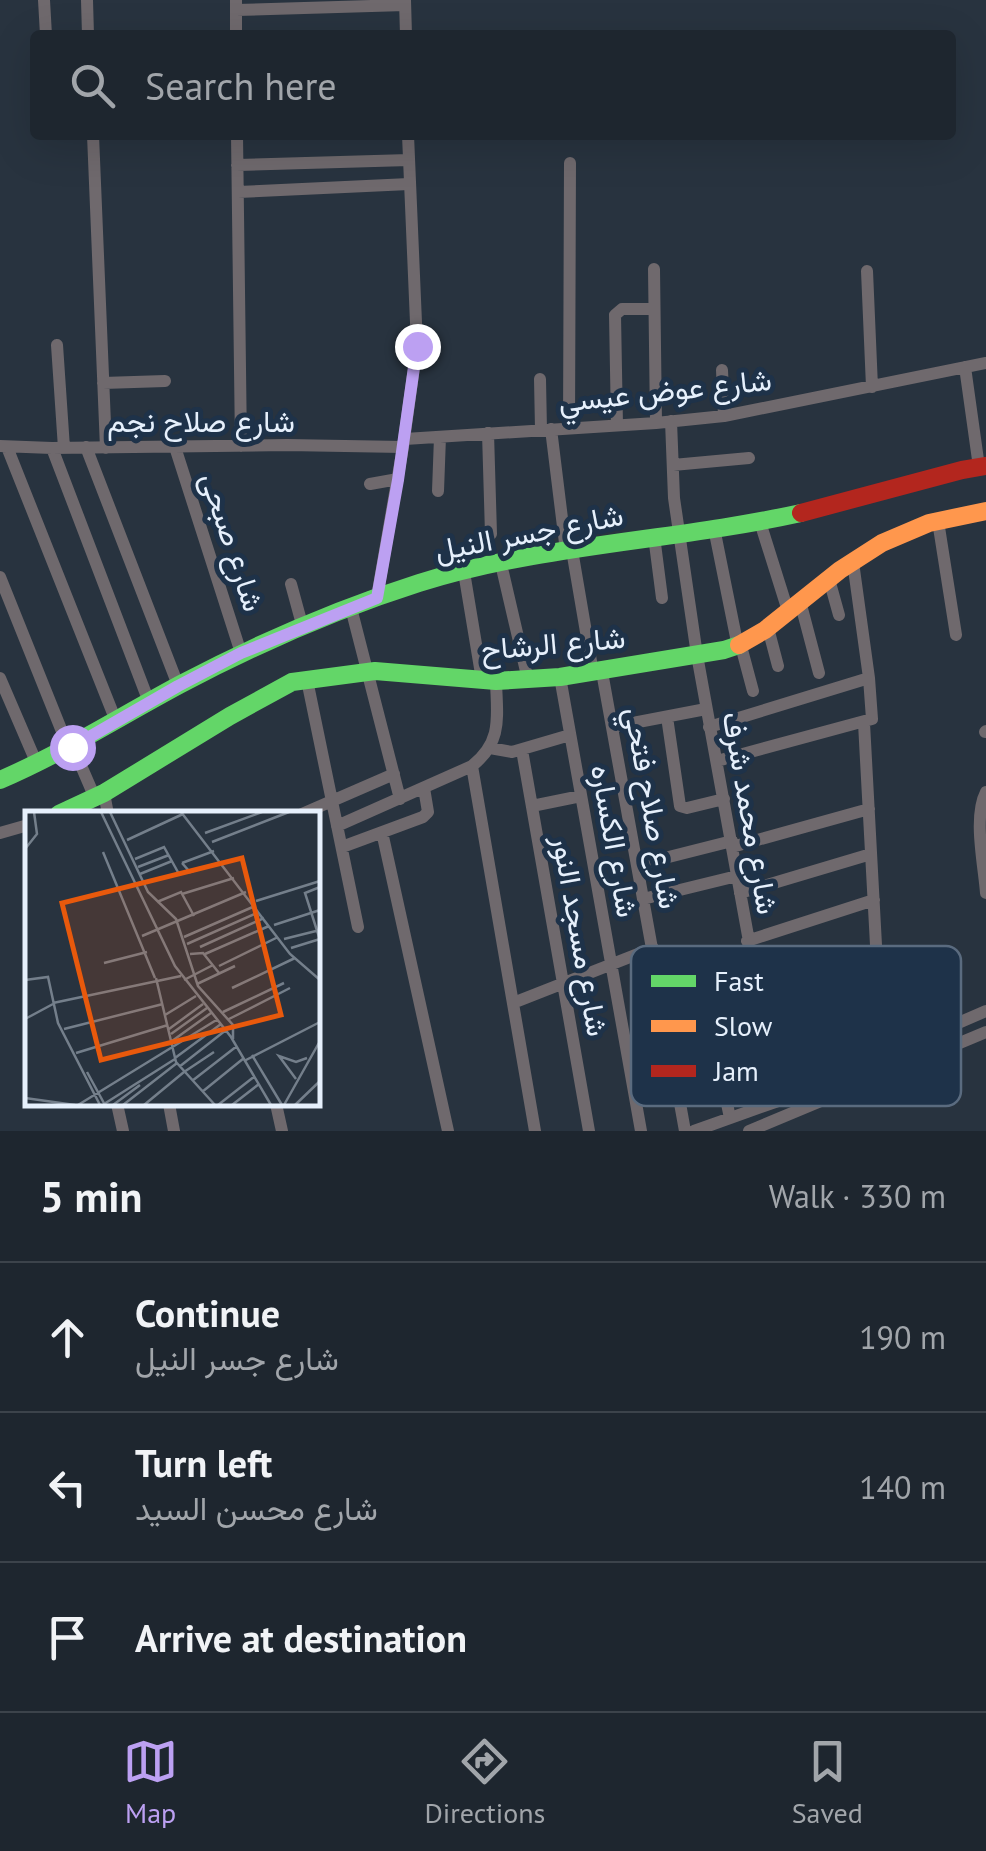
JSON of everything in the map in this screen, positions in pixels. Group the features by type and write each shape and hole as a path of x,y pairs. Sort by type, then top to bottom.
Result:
{"street":[{"path":"44,0 46,30"},
{"path":"87,0 88,30"},
{"path":"236,5 405,2 406,30"},
{"path":"93,140 106,448"},
{"path":"237,140 241,446"},
{"path":"377,598 415,371 417,334 408,140"},
{"path":"238,165 409,160"},
{"path":"569,428 570,163"},
{"path":"238,192 410,184"},
{"path":"654,269 656,423"},
{"path":"867,271 872,387"},
{"path":"617,425 616,315 620,310 654,309"},
{"path":"57,345 58,448 148,702"},
{"name":"شارع عوض عيسي","path":"404,443 724,416 986,362"},
{"path":"964,367 982,467"},
{"path":"722,370 724,416"},
{"name":"شارع صلاح فتحي","path":"540,378 569,550 612,727 652,946"},
{"path":"103,383 165,381"},
{"name":"شارع محمد شرف","path":"671,421 679,532 697,655 749,946"},
{"path":"488,434 491,534"},
{"path":"438,490 440,437"},
{"name":"شارع صلاح نجم","path":"4,447 404,443"},
{"name":"شارع صبحى","path":"174,446 241,653"},
{"path":"4,447 116,720"},
{"path":"86,447 178,686"},
{"path":"672,464 749,458"},
{"name":"شارع جسر النيل","path":"0,780 71,748 241,653 377,598 464,572 569,550 760,522 982,467"},
{"path":"370,484 398,480"},
{"name":"شارع الرشاح","path":"66,811 99,796 292,682 368,671 528,680 597,672 739,646 853,562 908,530 986,511"},
{"path":"938,521 956,635"},
{"path":"760,522 820,672"},
{"path":"714,528 739,646 753,691"},
{"path":"654,536 662,598"},
{"path":"853,562 869,678 869,809 876,946"},
{"path":"501,564 528,680"},
{"path":"337,826 472,766 490,748 497,730 464,572"},
{"path":"0,577 71,748 106,811"},
{"path":"829,579 839,614"},
{"path":"291,584 303,628"},
{"path":"352,608 400,799"},
{"path":"768,628 778,666"},
{"name":"شارع الكساره","path":"560,677 631,1075"},
{"path":"0,678 38,764"},
{"path":"710,727 869,678"},
{"path":"307,680 358,926"},
{"path":"612,727 706,709"},
{"path":"667,717 680,806 688,808 724,799"},
{"path":"717,762 868,720"},
{"path":"490,748 508,753 570,735"},
{"name":"شارع مسجد النور","path":"522,750 590,1131"},
{"path":"472,766 536,1131"},
{"path":"308,811 394,774"},
{"path":"342,847 426,814 424,788"},
{"path":"986,792 980,814 986,893"},
{"path":"532,806 581,796"},
{"path":"637,865 869,809"},
{"path":"0,834 25,827"},
{"path":"382,832 448,1131"},
{"path":"740,894 871,854"},
{"path":"644,899 738,876"},
{"path":"748,941 874,900"},
{"path":"513,1003 631,956"},
{"path":"961,1022 986,1011"},
{"path":"961,1042 986,1032"},
{"path":"118,1106 124,1131"},
{"path":"168,1106 174,1131"},
{"path":"276,1106 282,1131"},
{"name":"شارع الكساره","path":"637,1106 641,1131"},
{"name":"شارع صلاح فتحي","path":"681,1106 686,1131"},
{"path":"728,1106 730,1118"},
{"path":"694,1131 762,1106"},
{"path":"749,1131 808,1106"}],"traffic: fast":[{"path":"0,780 239,655 388,593 513,560 801,513"},
{"path":"65,811 104,793 292,682 375,671 496,681 560,677 739,645"}],"traffic: slow":[{"path":"739,645 882,543 929,523 986,511"}],"traffic: jam":[{"path":"801,513 986,466"}],"route":[{"path":"72,747 241,653 377,598 417,346"}]}
